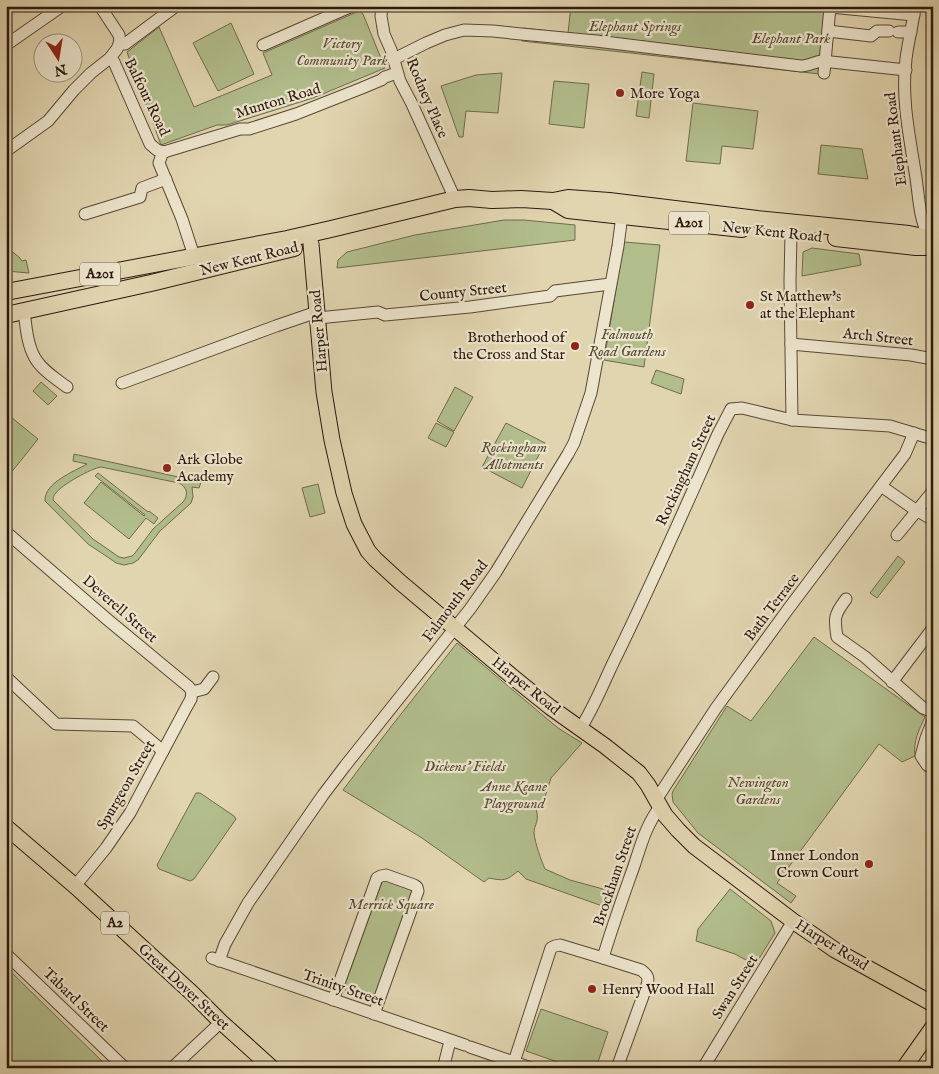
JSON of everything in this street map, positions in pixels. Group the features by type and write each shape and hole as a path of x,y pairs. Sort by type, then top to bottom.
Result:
{"highway":[{"name":"New Kent Road","path":"6,292 331,229 455,199 470,198 553,201 568,198 609,201 757,220 882,231 931,241"},
{"name":"New Kent Road","path":"6,315 160,281 492,200"},
{"name":"New Kent Road","path":"553,201 568,210 791,234 924,248 931,241"}],"main road":[{"name":"Harper Road","path":"311,244 324,392 332,440 338,471 354,524 368,551 400,582 543,701 639,773 678,830 694,846 794,922 835,950 933,1004"},
{"name":"Great Dover Street","path":"6,827 75,886 272,1068"},
{"path":"904,1068 933,1027"}],"street":[{"path":"6,45 62,6"},
{"path":"6,151 48,121 74,90 110,58 117,49 120,44 119,35 100,6"},
{"path":"120,44 125,44 176,6"},
{"path":"263,45 352,6"},
{"name":"Rodney Place","path":"381,6 383,29 402,87 412,104 455,199"},
{"path":"824,73 830,6 915,11"},
{"name":"Elephant Road","path":"915,11 906,61 905,100 919,207 925,230 931,241"},
{"path":"394,59 426,42 464,30 493,30 800,66 807,66 822,60 906,70"},
{"path":"828,31 871,36 877,31 911,32"},
{"name":"Balfour Road","path":"110,58 114,62 150,144 157,150 164,152 159,163 182,219 194,256"},
{"name":"Munton Road","path":"164,152 296,114 336,99 397,72"},
{"path":"85,214 140,197 142,188 166,179"},
{"name":"Falmouth Road","path":"215,959 226,944 248,903 323,795 470,609 500,565 568,454 574,443 591,393 622,215"},
{"path":"791,234 792,420"},
{"name":"County Street","path":"122,383 276,326 317,315 378,312 385,315 470,307 550,296 556,291 610,284"},
{"path":"24,311 31,348 36,359 43,368 67,388"},
{"name":"Arch Street","path":"791,344 911,355 933,359"},
{"name":"Rockingham Street","path":"580,729 602,688 731,409 742,408 792,420 890,426 933,439"},
{"name":"Bath Terrace","path":"658,803 716,708 882,486 905,454 914,433"},
{"path":"882,486 916,511 933,520"},
{"path":"896,535 933,491"},
{"name":"Deverell Street","path":"6,532 189,687 192,692"},
{"path":"846,599 836,611 835,625 837,638 864,657 923,708 933,712"},
{"path":"892,682 933,628"},
{"path":"6,677 56,724 133,726 163,751"},
{"path":"192,692 204,689 213,677"},
{"name":"Spurgeon Street","path":"75,886 106,848 130,812 191,699 192,692"},
{"path":"933,720 921,756 927,765 933,769"},
{"name":"Brockham Street","path":"603,958 619,905 646,829 658,803"},
{"path":"333,1000 378,878 386,875 414,885 418,891 374,1014"},
{"name":"Swan Street","path":"703,1068 794,922"},
{"path":"514,1062 551,948 560,945 641,970 649,980 617,1068"},
{"name":"Tabard Street","path":"6,954 125,1068"},
{"name":"Trinity Street","path":"215,959 531,1068"},
{"path":"172,1068 221,1022"},
{"path":"441,1068 444,1065 450,1041"}],"green space":[{"name":"Elephant Park","path":"571,6 830,6 820,74 522,41 521,34 523,28 568,33"},
{"name":"Victory Community Park","path":"359,11 363,14 385,68 313,98 227,125 217,125 161,145 127,52 159,27 194,107 272,75 263,53"},
{"path":"231,23 254,74 218,91 193,43"},
{"path":"642,72 654,74 649,118 636,116"},
{"path":"502,73 498,113 466,111 463,137 459,137 441,86 476,75"},
{"path":"554,81 589,84 584,128 549,124"},
{"path":"693,103 758,111 753,149 722,146 720,164 686,161"},
{"path":"821,145 862,149 868,179 818,174"},
{"path":"504,220 575,225 575,240 337,268 338,260 347,252 415,235"},
{"name":"Falmouth Road Gardens","path":"624,242 660,245 644,367 604,360"},
{"path":"6,247 22,261 26,260 29,273 6,271"},
{"path":"812,248 859,254 861,265 802,276 803,252"},
{"path":"656,370 684,379 681,394 651,383"},
{"path":"41,382 57,396 48,405 33,391"},
{"path":"455,387 473,397 454,431 437,421"},
{"path":"6,413 38,439 6,479"},
{"path":"436,423 454,432 446,447 428,438"},
{"name":"Rockingham Allotments","path":"506,423 545,443 522,488 482,467"},
{"path":"74,454 201,482 199,488 192,487 193,497 191,503 160,531 138,560 124,565 116,563 88,544 45,501 49,489 54,483 87,464 73,461","holes":["101,467 179,483 186,491 186,497 183,502 153,529 132,556 124,558 119,557 93,539 53,500 54,495 64,486 84,474"]},
{"path":"98,473 158,518 154,524 146,518 129,539 84,503 101,482 145,515 95,476"},
{"path":"318,484 325,513 310,517 302,488"},
{"path":"898,556 905,562 877,598 870,593"},
{"name":"Newington Gardens","path":"814,637 925,717 916,740 915,756 902,762 879,744 777,883 796,896 791,903 698,833 673,802 672,794 727,706 751,721"},
{"name":"Dickens' Fields","path":"457,643 558,728 582,743 551,778 545,797 536,809 537,820 534,833 545,869 570,880 614,892 608,908 526,879 518,871 505,879 489,878 484,882 422,838 343,790"},
{"path":"196,793 200,793 236,819 194,879 190,881 159,869 157,865"},
{"name":"Merrick Square","path":"383,879 413,889 374,999 372,999 345,990 344,987"},
{"path":"730,889 771,921 775,933 755,965 735,954 696,941 698,929"},
{"path":"6,967 109,1068 6,1068"},
{"path":"541,1009 608,1032 596,1068 575,1068 526,1051"}],"railway":[{"path":"933,32 931,114 933,150"}],"place":[{"name":"More Yoga","path":"620,93"},
{"name":"St Matthew's at the Elephant","path":"750,305"},
{"name":"Brotherhood of the Cross and Star","path":"575,346"},
{"name":"Ark Globe Academy","path":"167,468"},
{"name":"Inner London Crown Court","path":"869,864"},
{"name":"Henry Wood Hall","path":"592,989"}],"park label":[{"name":"Elephant Springs","path":"635,26"},
{"name":"Anne Keane Playground","path":"514,794"}]}
